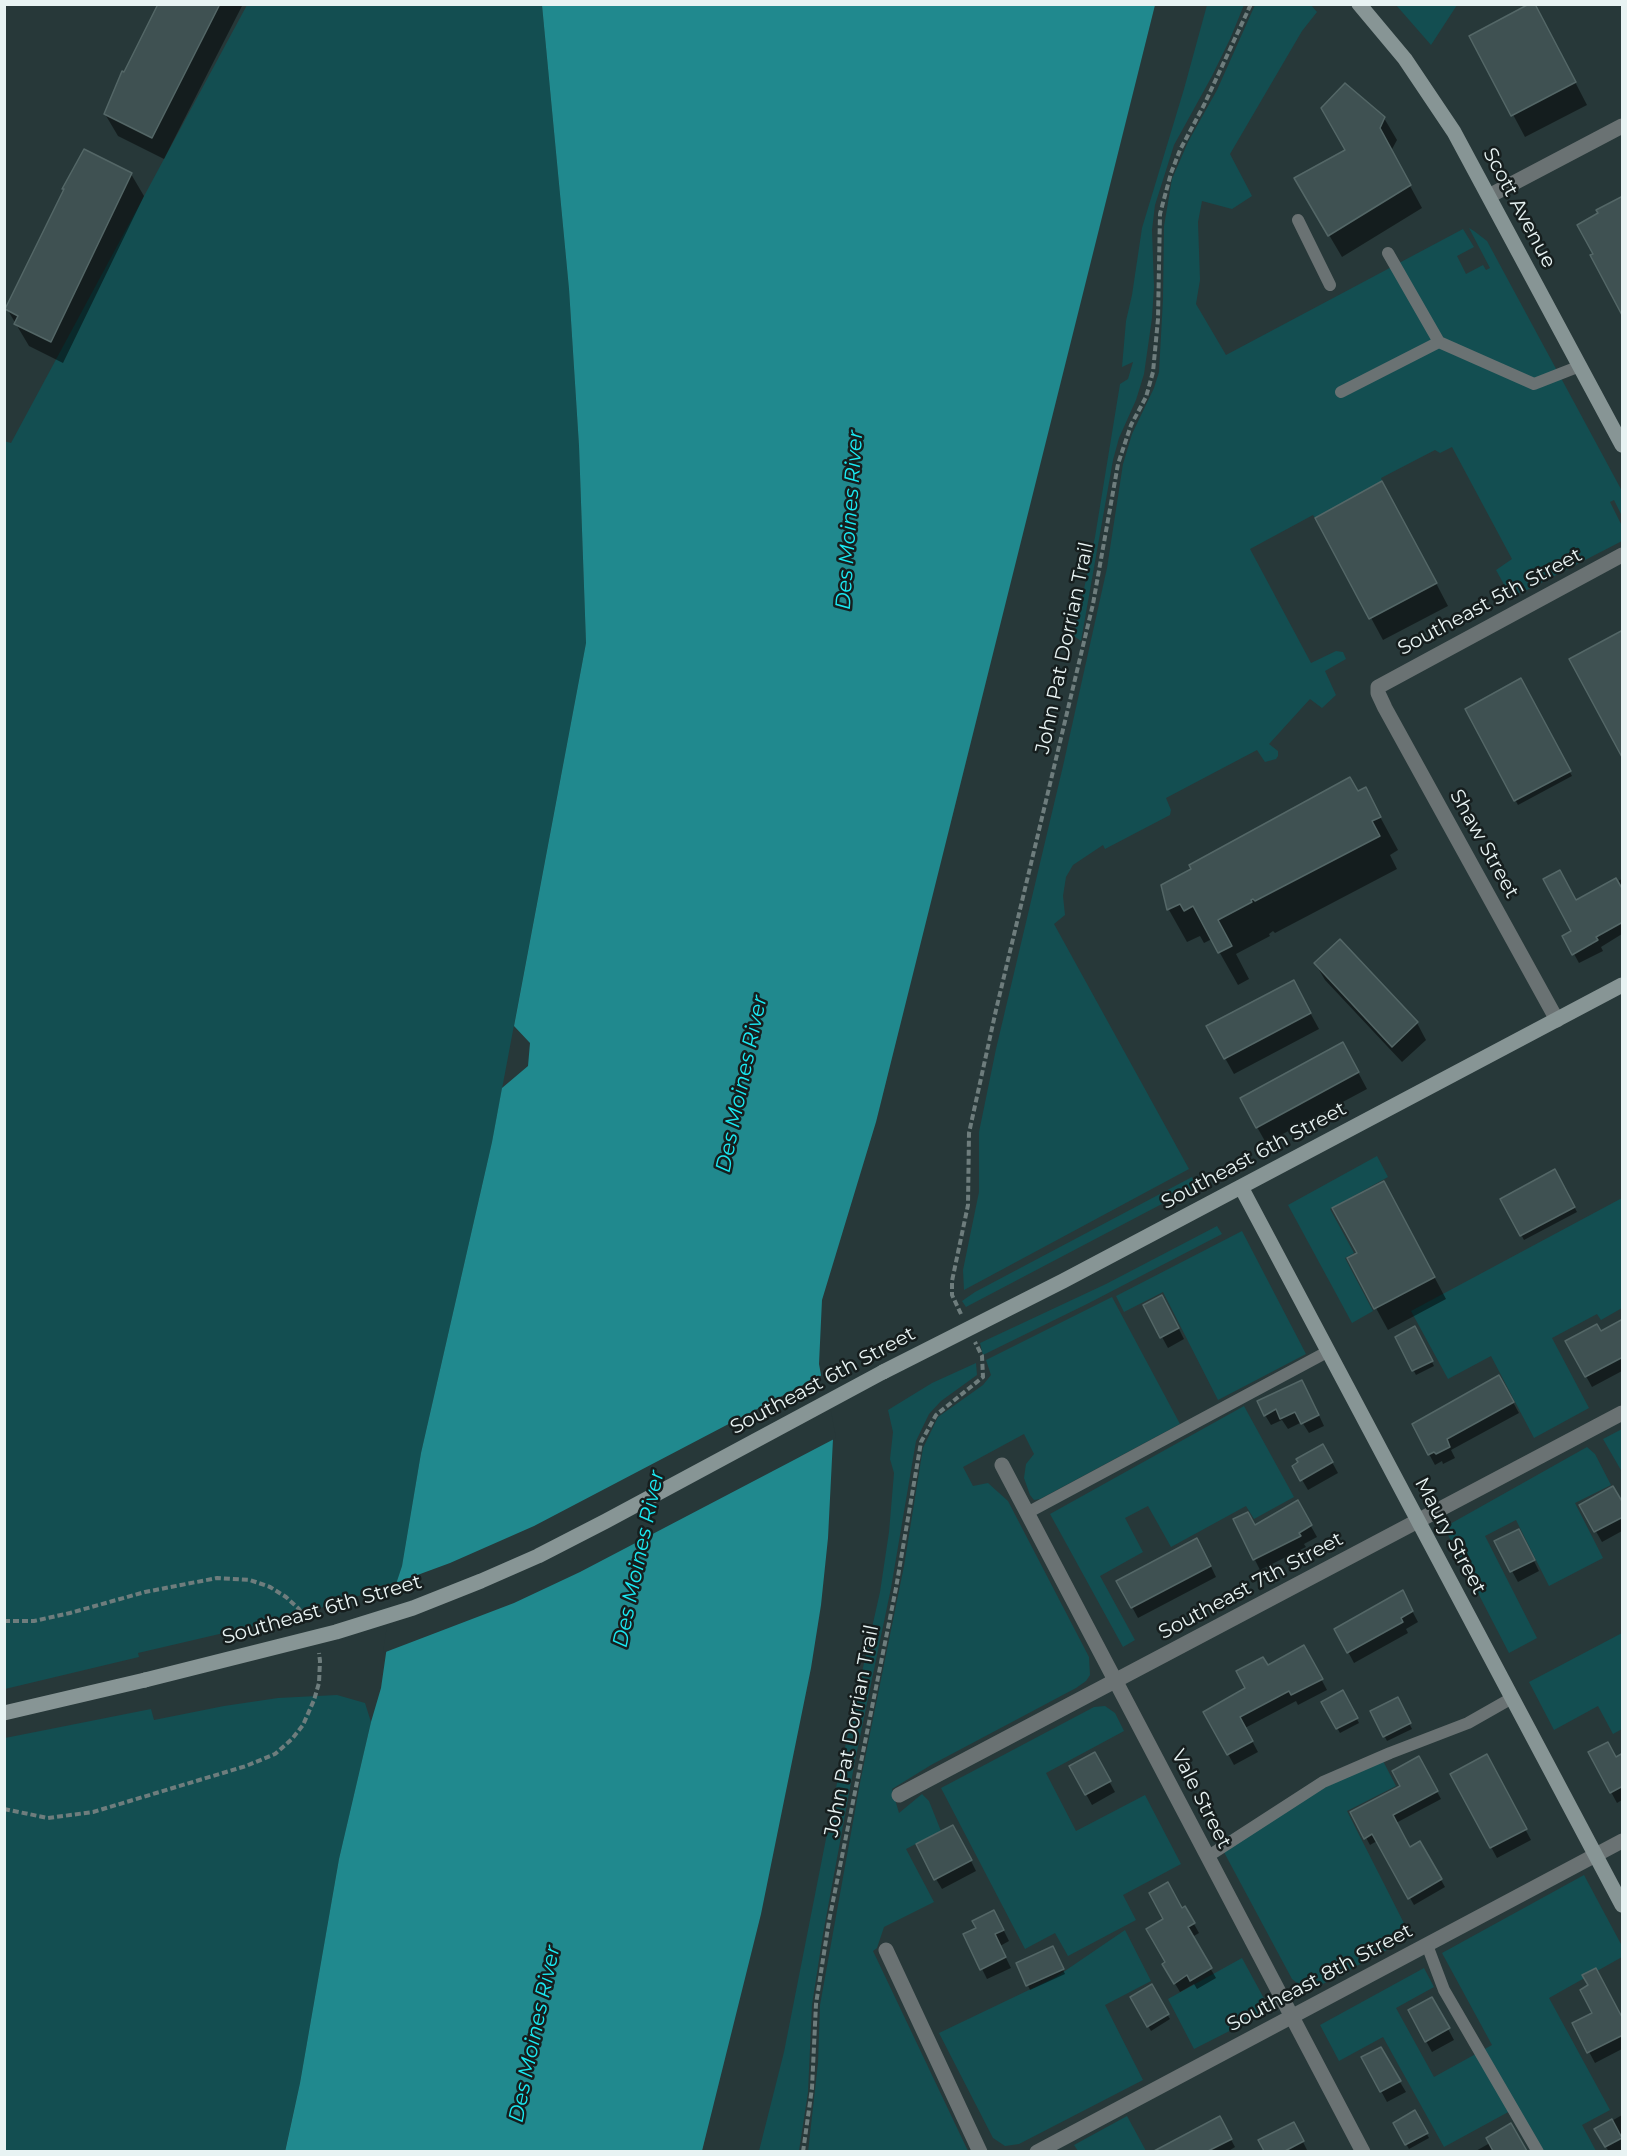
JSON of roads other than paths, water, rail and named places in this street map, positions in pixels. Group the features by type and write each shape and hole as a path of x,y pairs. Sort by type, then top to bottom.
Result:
{"main road":[{"name":"Scott Avenue","path":"1359,4 1405,59 1428,90 1454,132 1623,445"},
{"name":"Southeast 6th Street","path":"4,1713 336,1632 412,1608 538,1556 883,1372 1063,1281 1623,985"},
{"name":"Maury Street","path":"1241,1187 1623,1905"}],"street":[{"path":"1489,196 1623,126"},
{"name":"Southeast 5th Street","path":"1378,687 1623,555"},
{"name":"Shaw Street","path":"1378,687 1378,693 1385,708 1557,1020"},
{"name":"Southeast 7th Street","path":"899,1796 1623,1413"},
{"name":"Vale Street","path":"1002,1465 1363,2151"},
{"name":"Southeast 8th Street","path":"1037,2151 1623,1841"},
{"path":"886,1950 980,2151"}],"lane":[{"path":"1298,220 1330,285"},
{"path":"1388,253 1439,342 1534,384 1580,366"},
{"path":"1341,392 1439,342"},
{"path":"1027,1513 1328,1352"},
{"path":"1207,1857 1323,1782 1389,1753 1468,1723 1512,1698"},
{"path":"1427,1945 1444,1990 1538,2151"}],"water":[{"name":"Des Moines River","path":"542,5 1155,5 876,1122 822,1300 819,1364 833,1439 828,1538 821,1605 811,1668 761,1914 702,2151 285,2152 300,2083 339,1859 381,1688 396,1584 402,1566 421,1453 492,1142 502,1088 528,1066 530,1043 514,1026 586,643 579,446 569,289"}]}
